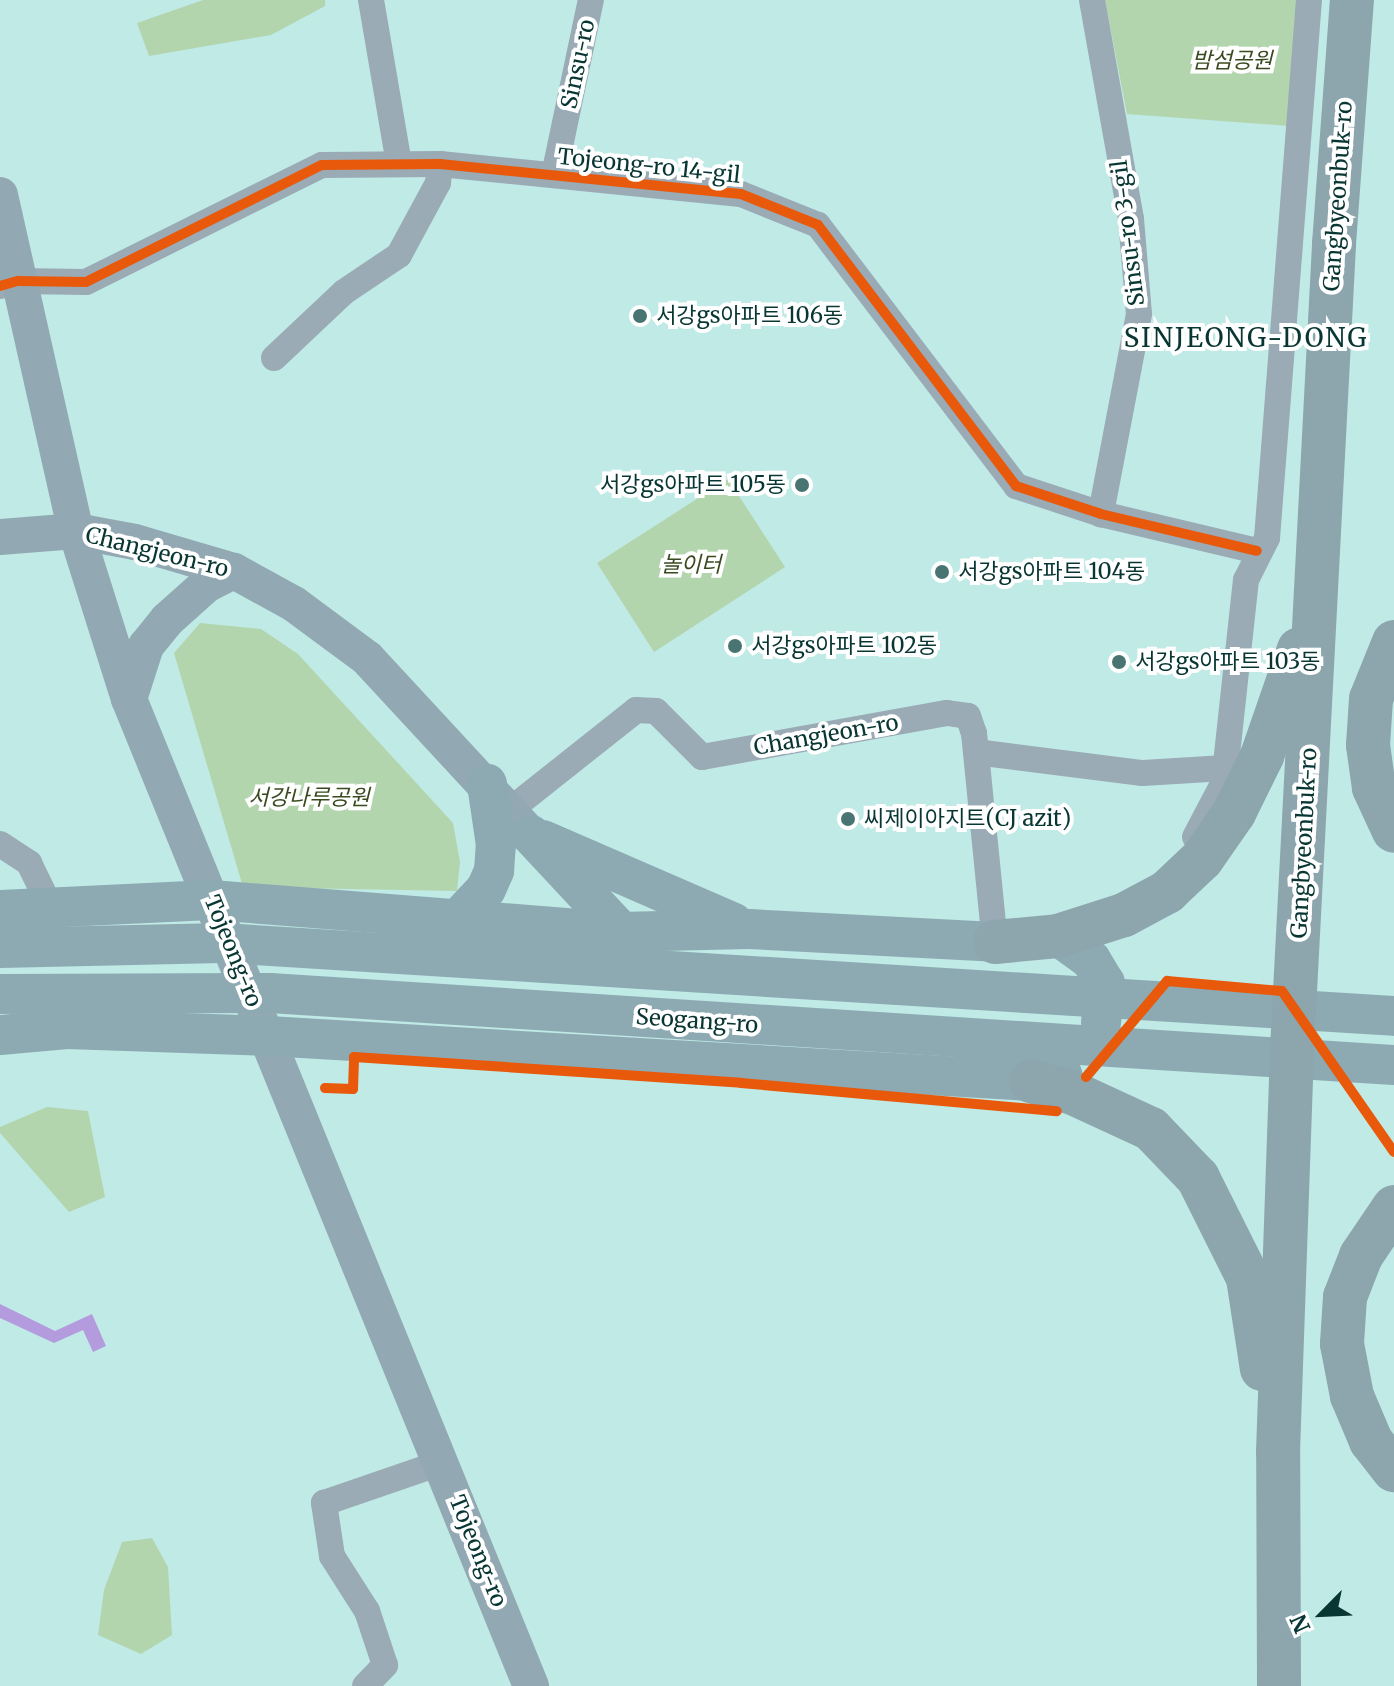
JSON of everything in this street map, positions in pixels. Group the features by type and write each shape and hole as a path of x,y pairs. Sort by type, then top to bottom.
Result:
{"highway":[{"name":"Gangbyeonbuk-ro","path":"1279,1686 1278,1452 1292,1049 1302,905 1315,601 1352,0"},
{"path":"995,942 1058,936 1124,915 1167,892 1202,859 1234,813 1262,756 1315,601"},
{"path":"1394,642 1371,699 1368,745 1374,788 1394,831"},
{"path":"1031,1081 1073,1093 1151,1129 1198,1178 1248,1278 1278,1452"},
{"path":"1394,1207 1361,1256 1345,1297 1342,1344 1352,1396 1371,1441 1394,1470"}],"main road":[{"name":"Tojeong-ro","path":"0,195 9,283 76,531 129,699 443,1462 531,1686"},
{"name":"Changjeon-ro","path":"0,537 76,531 234,571 294,604 367,658 509,810"},
{"path":"129,699 146,646 167,620 206,585 234,571"},
{"path":"457,920 486,889 494,871 496,845 509,810"},
{"path":"509,810 749,929"},
{"path":"509,810 619,932 716,1016 807,1068"},
{"path":"0,910 49,904 211,900 619,932 749,929 995,942"},
{"path":"0,1035 67,1029 268,1036 1031,1081 1076,1071 1100,1042 1105,983 1091,960 1058,936"},
{"path":"0,948 222,943 1394,1016"},
{"name":"Seogang-ro","path":"0,994 270,993 1394,1065"}],"street":[{"path":"371,0 399,164"},
{"name":"Sinsu-ro","path":"554,175 591,0"},
{"name":"Sinsu-ro 3-gil","path":"1092,0 1131,219 1139,314 1101,514"},
{"path":"1124,915 1150,879 1178,859 1198,834 1224,782 1246,580 1257,551 1267,538 1309,0"},
{"path":"274,358 344,292 399,255 438,183 440,164"},
{"name":"Tojeong-ro 14-gil","path":"9,283 86,282 322,165 440,164 741,194 818,225 1016,486 1101,514 1257,551"},
{"name":"Changjeon-ro","path":"509,810 636,710 656,711 702,757 947,713 968,716 976,752 995,942"},
{"path":"976,752 1143,773 1225,768"},
{"path":"0,844 29,863 49,904"},
{"path":"365,1686 385,1665 367,1611 332,1556 324,1503 443,1462"}],"green space":[{"path":"203,0 325,0 325,6 271,35 149,56 137,23"},
{"name":"밤섬공원","path":"1105,0 1298,0 1289,126 1127,114"},
{"name":"놀이터","path":"728,479 785,567 654,652 597,563"},
{"name":"서강나루공원","path":"200,623 261,629 298,654 453,823 460,862 457,891 243,887 174,653"},
{"path":"47,1107 88,1111 105,1197 69,1212 0,1133 0,1127"},
{"path":"152,1538 168,1567 172,1635 141,1654 98,1635 104,1590 122,1542"}],"shaded area":[{"path":"0,1304 55,1331 92,1314 106,1346 93,1352 83,1330 54,1343 0,1318"}],"cycle path":[{"path":"0,286 18,281 86,282 322,165 440,164 741,194 818,225 1016,486 1101,514 1257,551"},
{"path":"1086,1077 1167,981 1282,991 1394,1152"},
{"path":"325,1088 353,1089 354,1057 741,1083 1057,1111"}],"place":[{"name":"서강gs아파트 106동","path":"640,316"},
{"name":"서강gs아파트 105동","path":"802,485"},
{"name":"서강gs아파트 104동","path":"942,572"},
{"name":"서강gs아파트 102동","path":"735,646"},
{"name":"서강gs아파트 103동","path":"1119,662"},
{"name":"씨제이아지트(CJ azit)","path":"848,819"}],"district":[{"name":"SINJEONG-DONG","path":"1246,338"}]}
